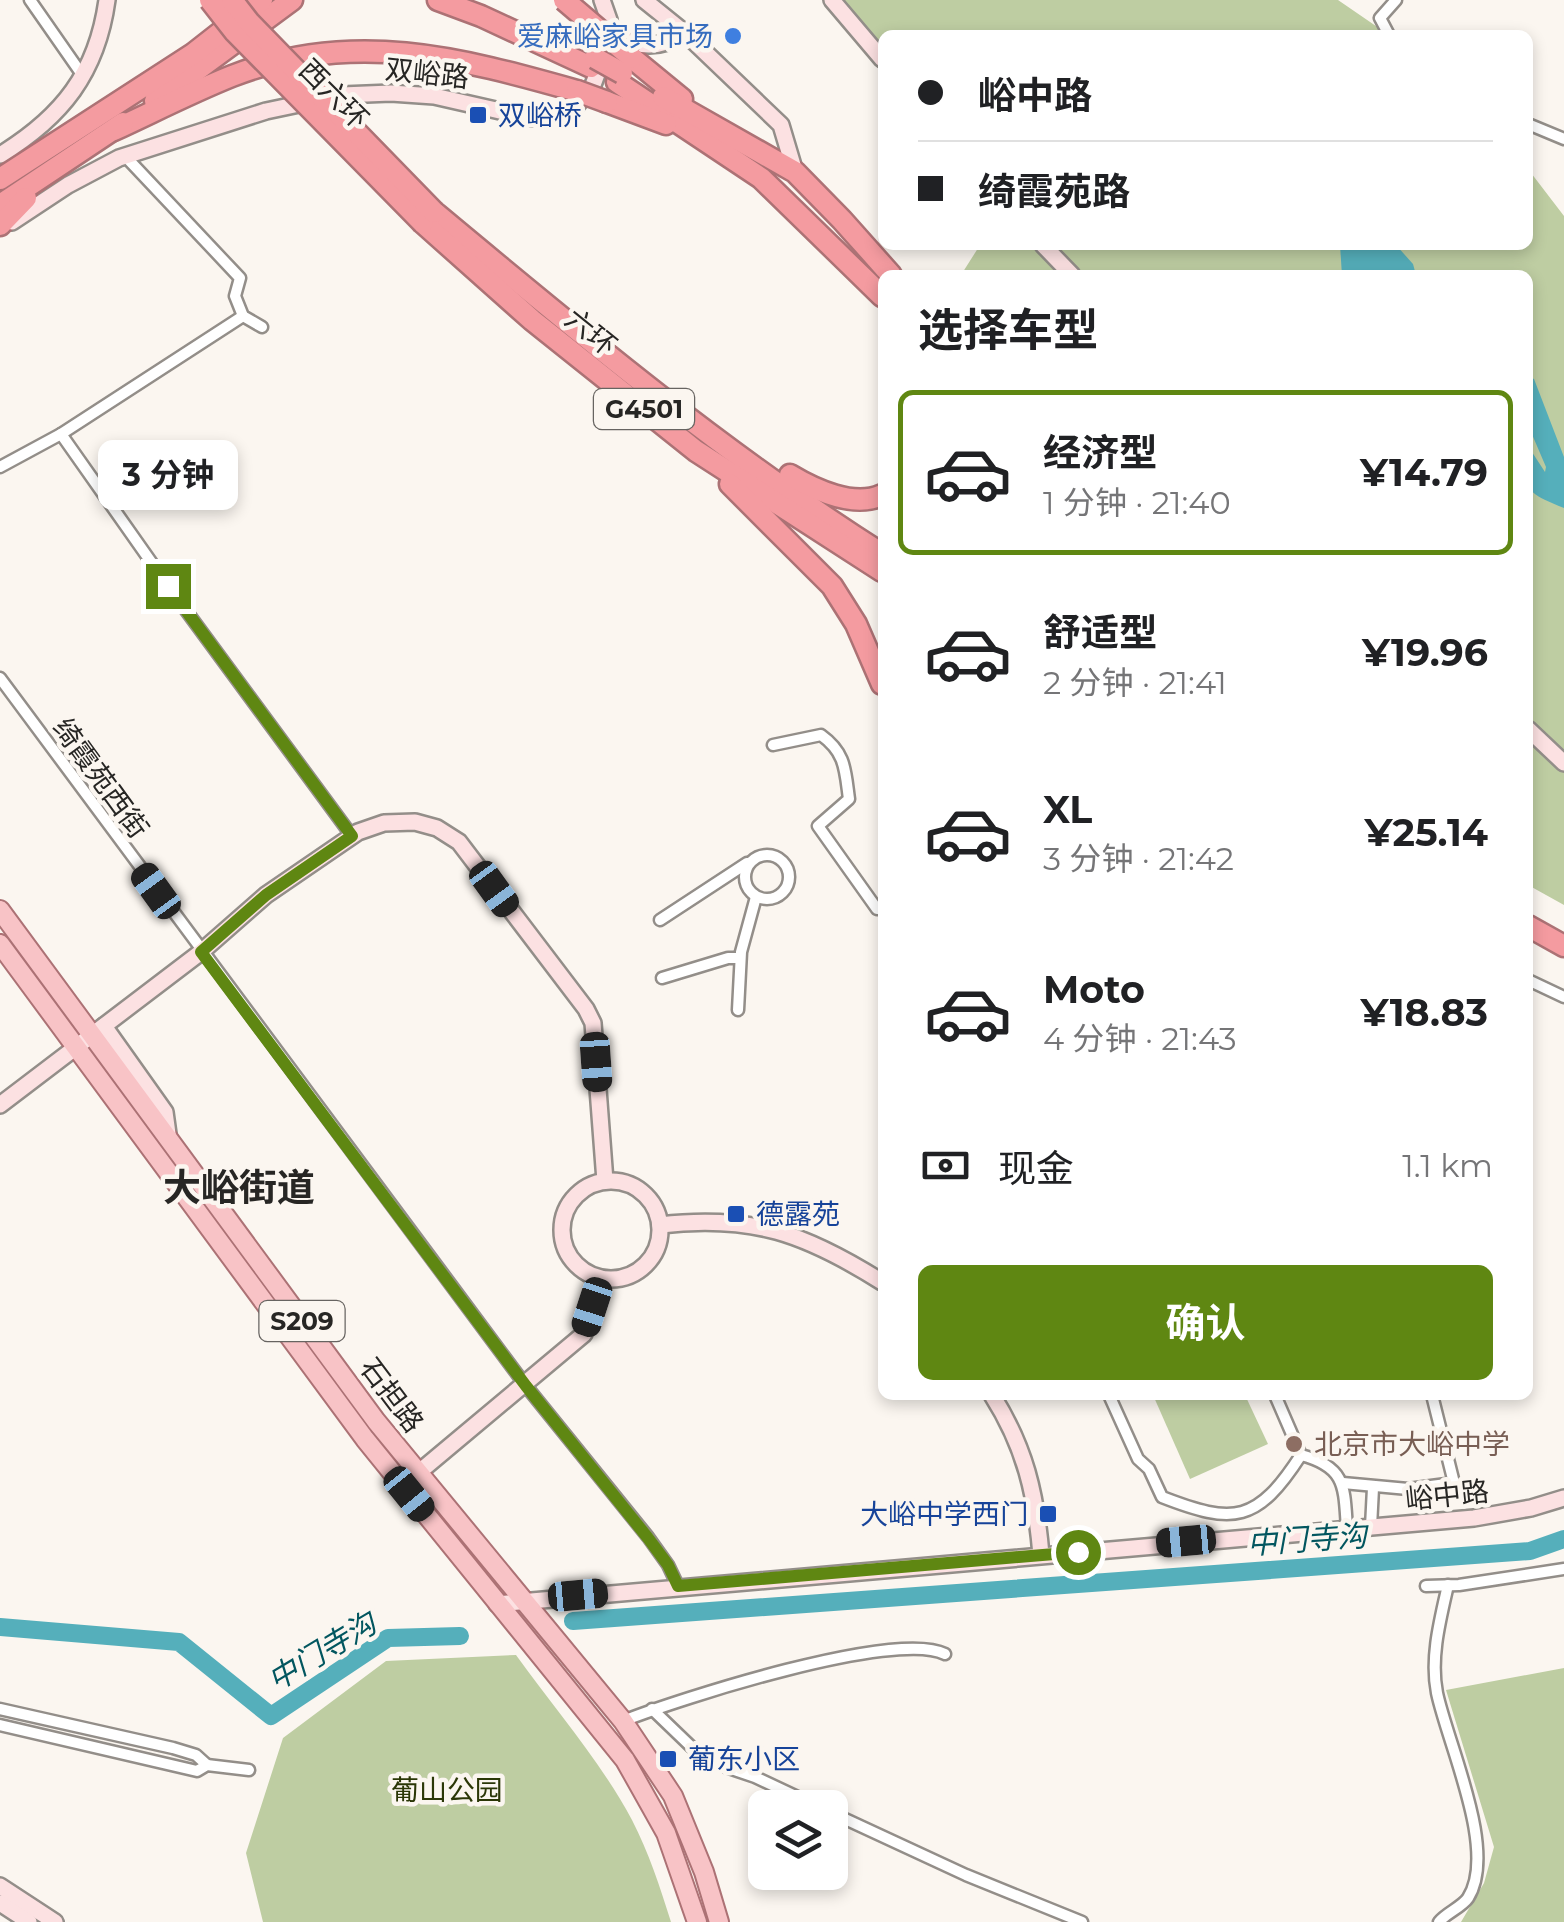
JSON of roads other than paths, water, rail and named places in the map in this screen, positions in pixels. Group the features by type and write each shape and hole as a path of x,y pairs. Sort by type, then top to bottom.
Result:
{"highway":[{"name":"西六环","path":"210,0 235,32 429,218"},
{"name":"西六环","path":"232,0 429,218"},
{"path":"0,179 193,54 262,0"},
{"path":"0,205 205,67 292,0"},
{"path":"438,0 477,8 593,63 624,71"},
{"path":"564,0 624,71 712,134 878,292"},
{"path":"114,130 235,75 317,56 400,51 446,56 712,134 795,172 887,270"},
{"path":"0,165 39,154"},
{"path":"0,227 52,171"},
{"name":"六环","path":"429,218 696,423 878,551"},
{"name":"六环","path":"429,218 532,320 696,451 878,568"},
{"path":"696,423 811,487 842,497 878,496"},
{"path":"696,451 832,586 856,624 878,675"},
{"path":"1533,915 1564,932"},
{"path":"1533,929 1564,946"}],"main road":[{"name":"石担路","path":"0,910 97,1031 170,1140 418,1473 623,1721 672,1796 699,1859 719,1922"},
{"name":"石担路","path":"0,944 365,1440 625,1760 648,1797 672,1849 697,1922"}],"street":[{"path":"30,0 82,76"},
{"path":"0,155 39,128 66,102 93,60 107,0"},
{"path":"602,0 611,36 634,44 665,46 685,34"},
{"path":"644,0 780,125 795,172"},
{"path":"832,0 878,54"},
{"path":"1386,30 1380,18 1396,0"},
{"name":"双峪路","path":"0,227 68,184 124,156 266,111 342,95 434,96 531,118 561,115 576,106 593,85 611,36"},
{"path":"1533,126 1564,139"},
{"path":"124,156 240,278 235,296 243,316 262,327"},
{"path":"1048,250 1067,270"},
{"path":"0,467 61,434 243,316"},
{"path":"61,434 352,836"},
{"name":"绮霞苑西街","path":"0,678 526,1386 648,1538 678,1586"},
{"path":"1533,734 1564,763"},
{"path":"773,745 821,735 836,746 845,766 849,800 818,826 878,908"},
{"path":"0,1104 201,952 266,895 352,836 384,824 415,822 438,828 459,842 586,1008 593,1023 605,1181"},
{"path":"660,920 752,860 766,854 780,858 789,878 778,896 756,897"},
{"path":"738,1010 740,958 756,897 744,879 752,860"},
{"path":"662,978 740,958"},
{"path":"1533,982 1564,998"},
{"path":"605,1181 621,1181 636,1187 656,1210 660,1226 653,1256 629,1276 602,1279 582,1270 570,1259 562,1243 565,1210 575,1196 605,1181"},
{"path":"660,1226 702,1220 773,1228 806,1240 878,1280"},
{"path":"418,1473 584,1334 602,1279"},
{"path":"995,1400 1020,1449 1036,1500 1041,1555"},
{"path":"1111,1400 1138,1459 1149,1469 1162,1496 1196,1510 1230,1515 1256,1505 1273,1492 1301,1455"},
{"path":"1277,1400 1301,1455 1328,1465 1343,1483 1348,1530"},
{"path":"1343,1483 1408,1490 1454,1483 1433,1400"},
{"path":"1371,1527 1374,1488"},
{"name":"峪中路","path":"497,1604 529,1608 678,1586 1348,1530 1503,1514 1564,1498"},
{"path":"1426,1586 1564,1569"},
{"path":"1439,1922 1468,1898 1479,1839 1436,1690 1436,1637 1448,1585"},
{"path":"623,1721 652,1708 836,1659 934,1648 945,1654"},
{"path":"652,1708 705,1760 783,1790"},
{"path":"0,1709 174,1748 196,1755 208,1765 250,1770"},
{"path":"0,1725 197,1771 208,1765"},
{"path":"848,1820 966,1875 1082,1922"},
{"path":"0,1886 55,1922"},
{"path":"0,1904 29,1922"}],"water":[{"path":"1340,250 1400,250 1415,270 1342,270"},
{"path":"1533,378 1564,457 1564,508 1533,492 1533,454 1545,472 1533,437"}],"waterway":[{"name":"中门寺沟","path":"573,1621 1530,1551 1564,1539"},
{"name":"中门寺沟","path":"0,1627 179,1642 271,1716 388,1638 460,1636"}],"place":[{"name":"爱麻峪家具市场","path":"733,36"},
{"name":"双峪桥","path":"478,115"},
{"name":"德露苑","path":"736,1214"},
{"name":"北京市大峪中学","path":"1294,1444"},
{"name":"大峪中学西门","path":"1048,1514"},
{"name":"葡东小区","path":"668,1759"}],"district":[{"name":"大峪街道","path":"239,1188"}],"park label":[{"name":"葡山公园","path":"447,1790"}]}
